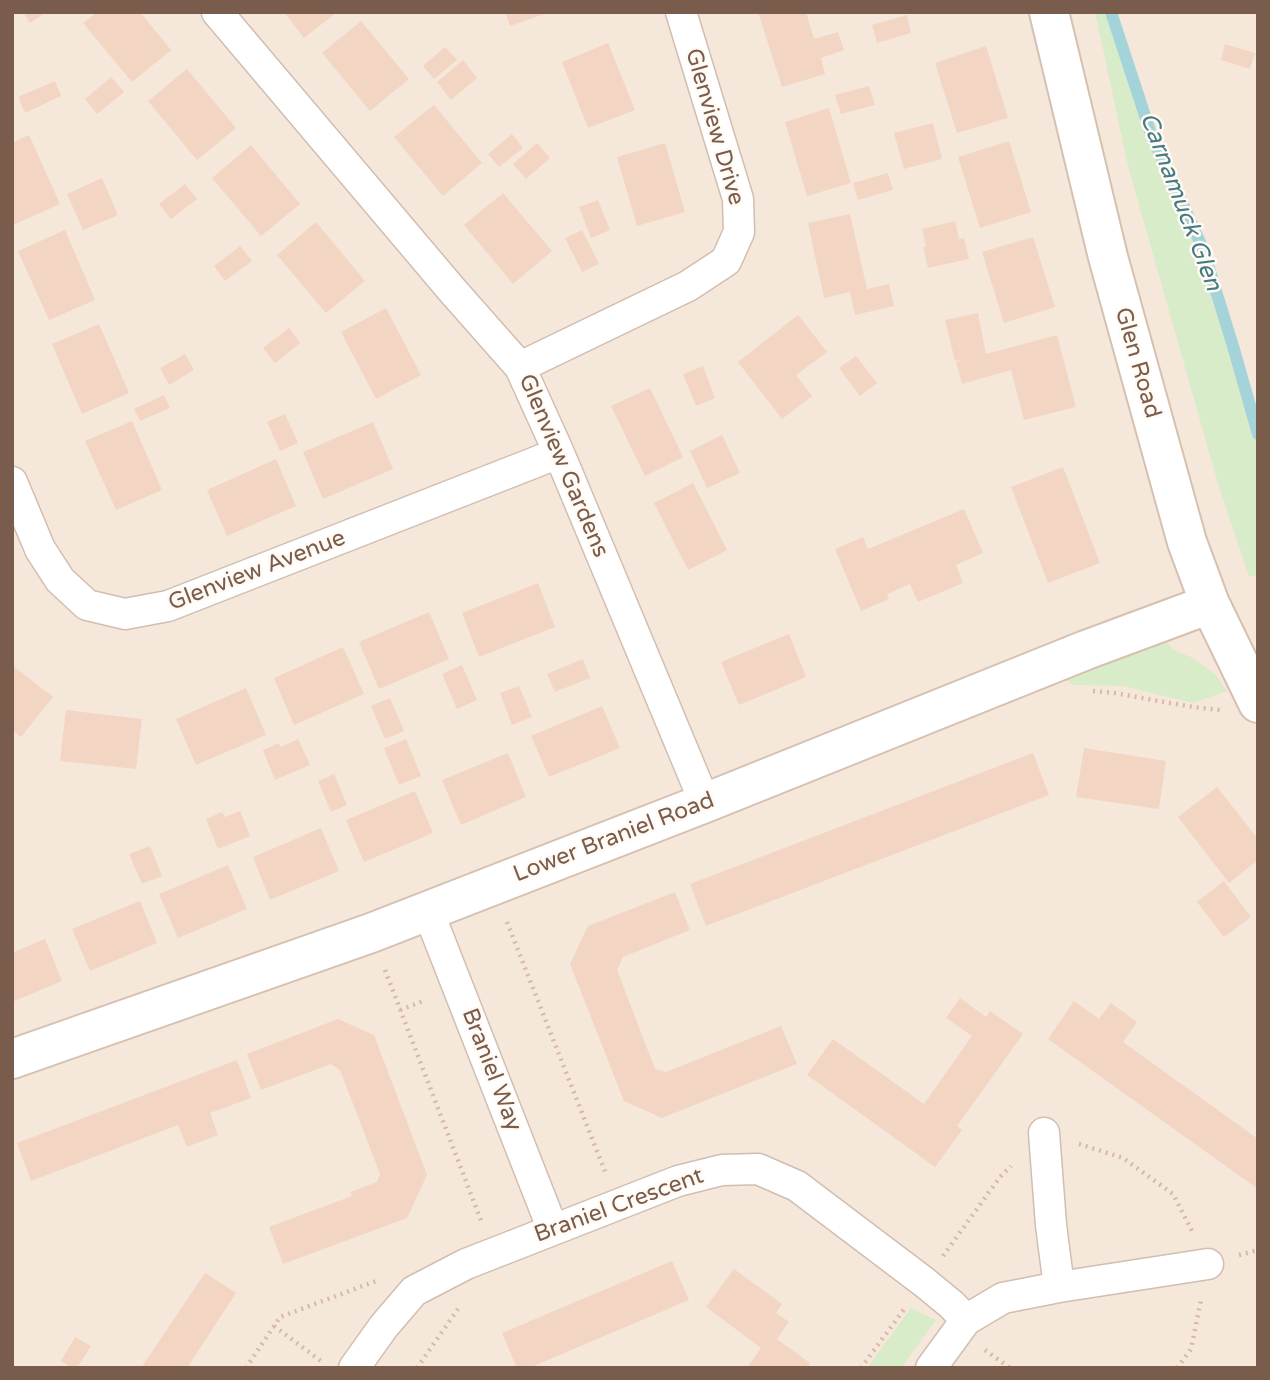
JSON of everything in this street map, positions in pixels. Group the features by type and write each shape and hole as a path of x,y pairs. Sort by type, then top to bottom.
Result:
{"street":[{"name":"Glenview Gardens","path":"217,12 520,367 559,453 705,803"},
{"name":"Glenview Drive","path":"520,367 688,286 726,261 740,232 738,199 681,12"},
{"name":"Glen Road","path":"1049,12 1108,257 1172,491 1187,542 1245,707"},
{"name":"Glenview Avenue","path":"12,482 40,549 60,580 87,605 125,614 168,606 559,453"},
{"name":"Lower Braniel Road","path":"12,1059 371,933 1086,650 1210,604"},
{"name":"Braniel Way","path":"428,911 553,1230"},
{"path":"1044,1133 1059,1287"},
{"name":"Braniel Crescent","path":"354,1368 384,1326 414,1291 494,1253 689,1178 722,1170 758,1169 796,1186 924,1282 966,1320"},
{"path":"931,1368 966,1320 1003,1298 1208,1264"}],"path":[{"path":"1090,691 1193,707 1245,707"},
{"path":"492,886 618,1205"},
{"path":"371,933 494,1253"},
{"path":"861,1368 1000,1177 1044,1133 1123,1158 1173,1194 1208,1264 1191,1349 1177,1368"},
{"path":"416,1368 461,1304 466,1264"},
{"path":"246,1368 280,1317 391,1276 414,1291"},
{"path":"274,1326 330,1368"}],"shaded area":[{"path":"12,12 1258,12 1258,1368 12,1368"}],"green space":[{"path":"1095,12 1111,12 1151,134 1200,243 1233,346 1258,446 1258,576 1249,576 1218,484 1128,166"},
{"path":"1167,642 1173,650 1191,657 1215,674 1227,691 1193,703 1123,686 1073,685 1066,680 1156,644"},
{"path":"911,1308 936,1320 901,1368 867,1368"}],"building":[{"path":"23,12 46,12 30,23"},
{"path":"97,12 140,12 171,50 132,82 83,23"},
{"path":"284,12 337,12 304,38"},
{"path":"505,12 547,12 547,13 510,26"},
{"path":"758,12 806,12 814,39 838,32 844,50 821,58 825,74 782,87"},
{"path":"907,15 911,33 877,43 872,25"},
{"path":"361,21 409,79 370,111 322,53"},
{"path":"608,43 635,110 588,128 562,62"},
{"path":"1225,44 1255,53 1250,69 1221,60"},
{"path":"986,46 1008,118 957,133 935,63"},
{"path":"445,47 457,60 434,79 423,66"},
{"path":"463,60 477,78 451,100 437,82"},
{"path":"187,69 236,128 197,160 148,101"},
{"path":"111,77 124,92 97,114 85,99"},
{"path":"55,81 61,96 25,113 18,97"},
{"path":"869,86 875,105 841,114 835,95"},
{"path":"434,105 482,163 443,196 394,137"},
{"path":"829,108 851,183 807,196 785,122"},
{"path":"933,123 942,159 904,169 894,133"},
{"path":"512,134 523,148 499,167 488,154"},
{"path":"29,135 60,204 13,225 12,143"},
{"path":"1009,141 1031,212 980,228 958,157"},
{"path":"537,143 550,158 526,179 513,164"},
{"path":"665,143 685,212 637,226 617,157"},
{"path":"251,145 300,204 261,236 212,178"},
{"path":"888,173 893,190 858,200 853,183"},
{"path":"102,178 118,215 83,230 67,194"},
{"path":"185,184 197,199 171,219 159,204"},
{"path":"503,193 552,251 513,284 464,225"},
{"path":"598,200 610,230 591,238 579,207"},
{"path":"850,214 867,289 889,284 894,306 855,315 850,292 824,298 808,223"},
{"path":"955,221 959,239 964,238 969,259 928,268 922,229"},
{"path":"316,222 365,281 326,313 277,255"},
{"path":"65,230 95,300 49,320 18,251"},
{"path":"582,230 599,264 582,272 565,238"},
{"path":"1033,237 1055,307 1004,323 982,252"},
{"path":"240,246 252,261 225,281 214,266"},
{"path":"386,308 421,375 376,399 341,332"},
{"path":"978,313 986,354 1057,335 1076,407 1024,420 1011,370 962,384 956,362 963,359 955,361 945,320"},
{"path":"798,315 827,352 796,375 812,396 782,419 738,362"},
{"path":"99,324 129,393 82,414 52,344"},
{"path":"289,328 300,343 275,363 263,348"},
{"path":"185,354 194,370 169,385 160,368"},
{"path":"856,356 877,383 860,396 839,368"},
{"path":"703,366 715,398 696,406 683,374"},
{"path":"650,388 683,457 645,476 611,406"},
{"path":"164,395 170,408 140,421 134,409"},
{"path":"285,414 298,443 280,451 267,422"},
{"path":"132,421 162,490 116,510 85,441"},
{"path":"373,422 393,469 323,499 303,452"},
{"path":"722,435 740,473 707,488 690,451"},
{"path":"276,459 296,506 227,536 207,490"},
{"path":"1063,467 1100,563 1048,583 1011,487"},
{"path":"693,483 727,550 688,570 654,503"},
{"path":"964,509 983,553 956,565 963,583 918,602 910,584 887,594 889,599 861,611 835,549 863,537 868,549"},
{"path":"538,583 555,627 479,657 462,613"},
{"path":"429,612 449,659 379,689 359,642"},
{"path":"789,634 806,677 739,705 721,662"},
{"path":"343,647 364,694 294,725 274,678"},
{"path":"583,659 590,678 555,692 547,674"},
{"path":"12,665 53,697 21,737 12,730"},
{"path":"462,665 477,700 457,709 442,674"},
{"path":"519,686 532,717 512,725 500,693"},
{"path":"246,688 266,735 196,765 176,719"},
{"path":"390,698 404,731 385,739 371,706"},
{"path":"602,706 620,748 549,777 531,736"},
{"path":"66,710 142,719 136,769 60,761"},
{"path":"298,739 310,765 275,780 263,750 279,743 281,747"},
{"path":"406,739 421,776 399,785 384,748"},
{"path":"1084,748 1166,761 1159,809 1076,797"},
{"path":"508,753 526,797 461,825 442,780"},
{"path":"1033,753 1049,795 706,926 690,884"},
{"path":"334,774 347,805 331,812 318,781"},
{"path":"1217,787 1258,839 1258,860 1229,883 1178,817"},
{"path":"415,791 433,833 364,862 346,820"},
{"path":"240,811 250,836 218,849 206,819 222,812 225,817"},
{"path":"321,828 339,871 270,900 253,857"},
{"path":"150,846 162,876 142,884 129,854"},
{"path":"228,865 247,909 178,938 159,894"},
{"path":"1224,881 1251,917 1224,937 1197,902"},
{"path":"675,892 690,930 623,957 617,970 655,1069 666,1072 781,1026 797,1064 662,1118 624,1101 570,964 588,926"},
{"path":"140,901 157,943 90,971 72,929"},
{"path":"45,939 62,981 12,1002 12,953"},
{"path":"960,998 986,1017 990,1011 1023,1034 957,1126 962,1130 935,1167 807,1075 833,1039 924,1104 972,1036 946,1018"},
{"path":"1074,1001 1099,1019 1111,1003 1137,1022 1123,1042 1258,1139 1258,1189 1048,1039"},
{"path":"338,1019 374,1035 427,1175 407,1218 283,1264 269,1227 352,1196 350,1192 377,1182 380,1174 340,1070 331,1064 261,1090 247,1054"},
{"path":"237,1060 251,1098 210,1113 218,1135 187,1147 178,1125 31,1181 17,1143"},
{"path":"672,1261 689,1300 529,1368 517,1368 502,1333"},
{"path":"734,1269 782,1304 776,1313 789,1322 777,1339 810,1363 807,1368 747,1368 761,1348 706,1307"},
{"path":"205,1273 236,1293 187,1368 141,1368"},
{"path":"75,1337 91,1346 77,1368 73,1368 61,1361"}],"waterway":[{"name":"Carnamuck Glen","path":"1111,12 1151,134 1203,249 1258,434"}]}
